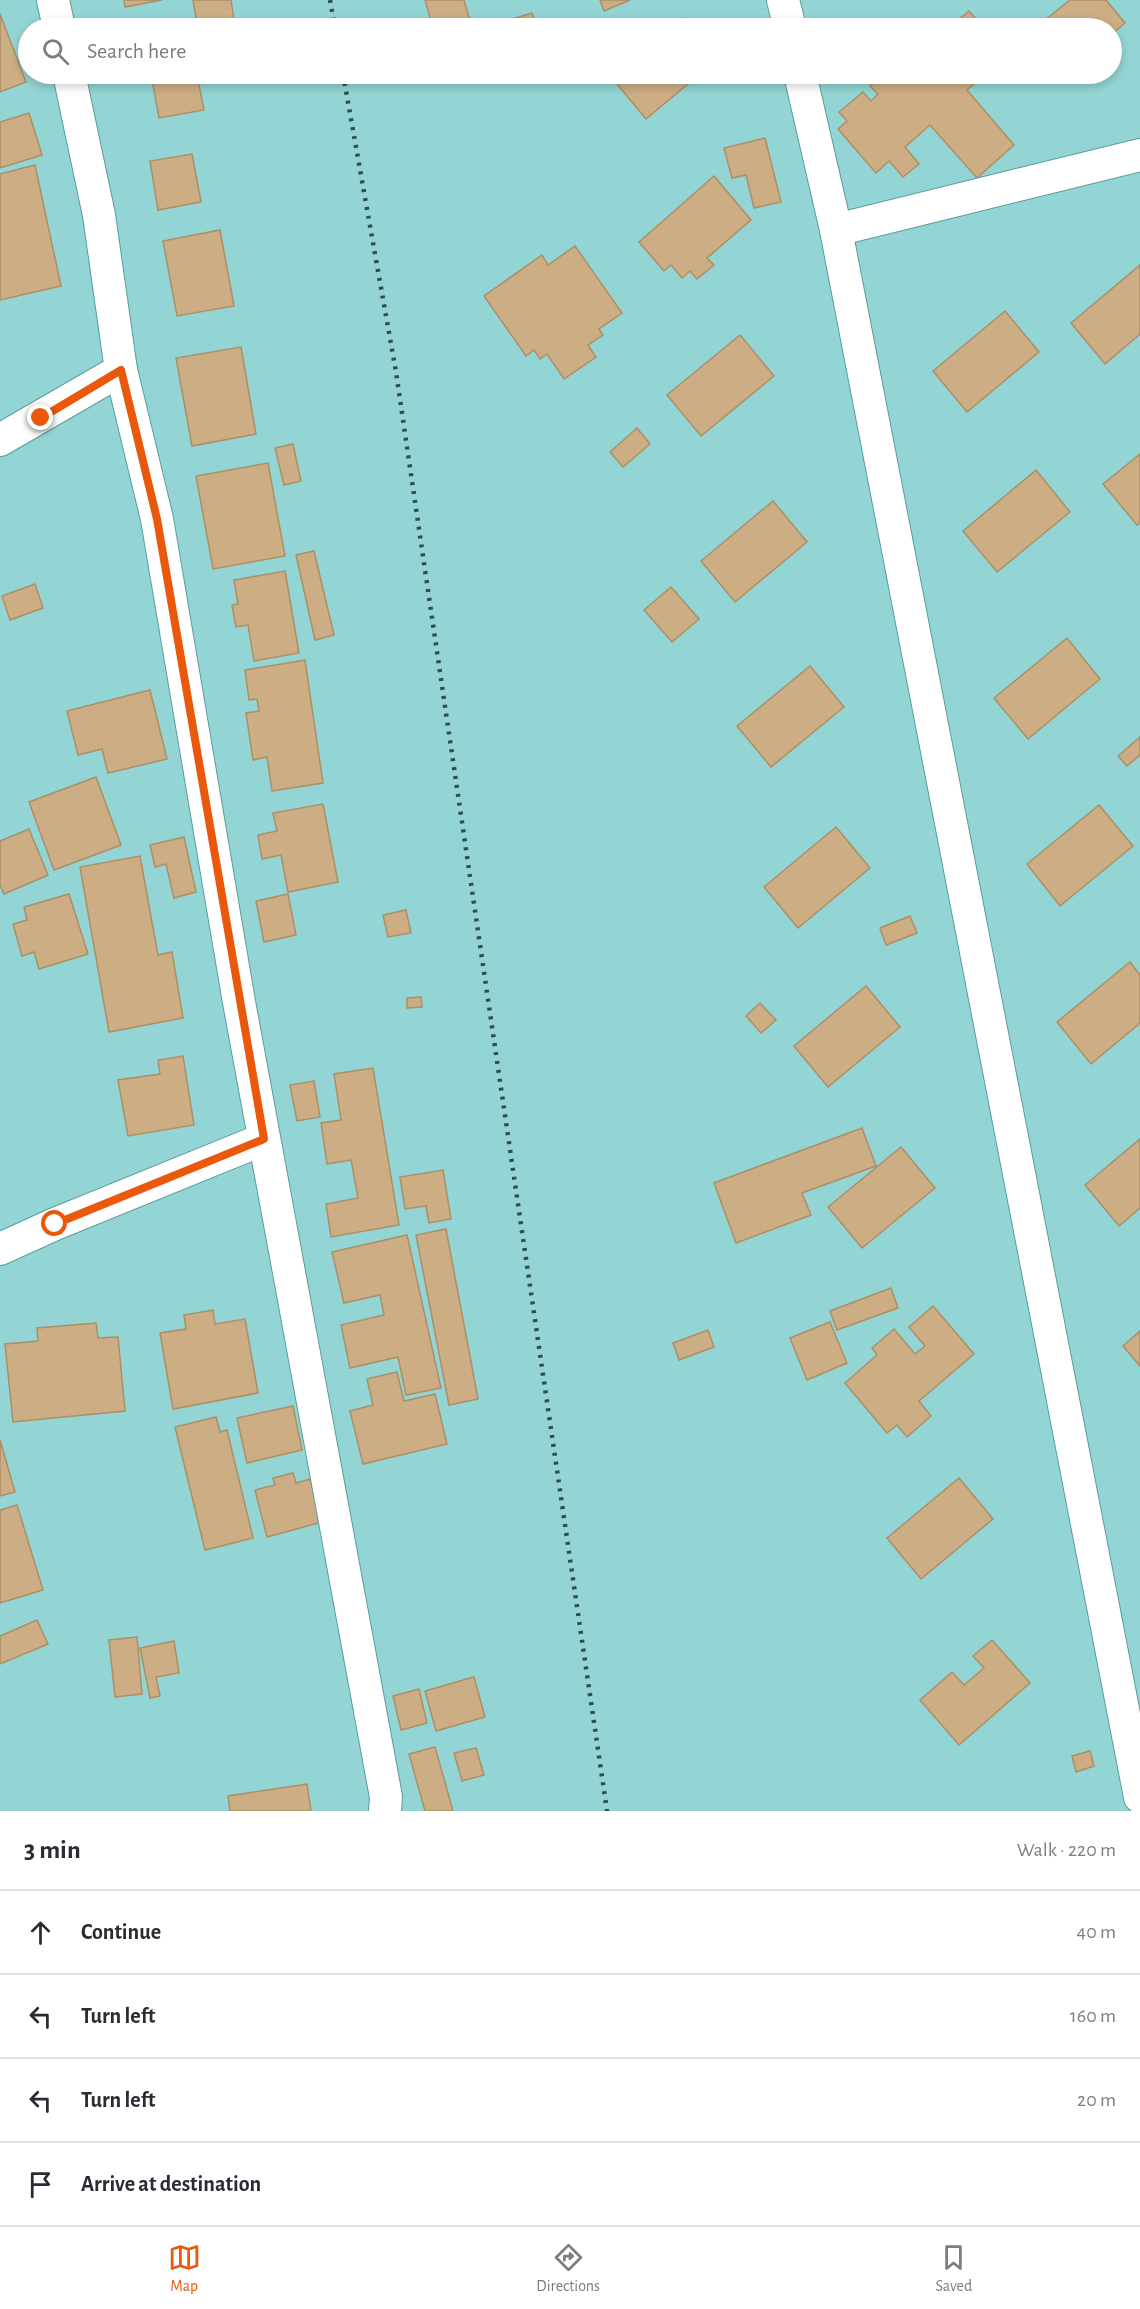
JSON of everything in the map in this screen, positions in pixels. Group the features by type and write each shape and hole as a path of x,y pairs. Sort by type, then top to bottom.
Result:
{"street":[{"path":"53,0 57,18"},
{"path":"783,0 788,18"},
{"path":"71,84 99,215 121,370 157,519 264,1139 352,1601 386,1797 385,1811"},
{"path":"802,84 836,230 1140,1797"},
{"path":"836,230 1140,155"},
{"path":"0,440 121,370"},
{"path":"0,1249 55,1224 264,1139"}],"building":[{"path":"124,0 162,0 125,7"},
{"path":"193,0 231,0 234,18 196,18"},
{"path":"425,0 464,0 469,18 430,18"},
{"path":"600,0 630,0 604,11"},
{"path":"1070,0 1106,0 1121,18 1048,18"},
{"path":"969,11 975,18 961,18"},
{"path":"532,13 534,18 516,18"},
{"path":"0,14 18,61 18,84 21,84 0,92"},
{"path":"153,84 199,84 204,110 159,118"},
{"path":"617,84 688,84 646,119"},
{"path":"872,84 974,84 967,90 1014,145 977,178 930,125 905,147 919,164 903,177 889,161 876,173 838,129 847,121 839,112 863,92 871,101 878,94 870,86"},
{"path":"29,113 42,155 0,168 0,122"},
{"path":"765,138 781,202 754,208 746,175 732,178 724,148"},
{"path":"192,154 201,202 158,210 150,161"},
{"path":"35,165 61,286 0,300 0,174"},
{"path":"714,176 751,220 707,258 714,265 697,279 690,271 682,278 671,265 664,271 639,242"},
{"path":"220,230 234,306 177,316 163,241"},
{"path":"575,246 622,313 599,329 603,335 588,345 596,357 564,379 547,354 540,359 534,350 526,356 484,296 542,255 548,265"},
{"path":"1140,265 1140,334 1105,364 1071,323"},
{"path":"1005,311 1039,352 967,412 933,371"},
{"path":"740,335 774,376 701,436 667,395"},
{"path":"241,347 256,434 192,446 176,358"},
{"path":"637,428 650,444 623,467 610,452"},
{"path":"293,444 301,481 284,485 275,448"},
{"path":"1140,454 1140,523 1137,525 1103,484"},
{"path":"268,463 285,556 213,569 196,476"},
{"path":"1036,470 1070,512 997,572 963,531"},
{"path":"773,501 807,542 735,602 701,561"},
{"path":"314,551 334,635 315,640 296,555"},
{"path":"285,571 299,653 254,661 248,625 236,627 232,605 238,604 234,580"},
{"path":"35,584 43,608 10,620 2,596"},
{"path":"671,587 699,619 672,642 644,610"},
{"path":"1067,638 1100,679 1028,739 994,698"},
{"path":"305,660 323,783 272,791 267,757 253,760 246,713 259,711 257,699 249,700 245,670"},
{"path":"810,666 844,707 771,767 737,726"},
{"path":"150,690 167,759 108,773 102,749 78,755 67,711"},
{"path":"1140,737 1140,755 1127,766 1118,756"},
{"path":"96,777 121,845 54,870 29,802"},
{"path":"323,804 338,882 288,892 281,855 262,859 258,835 277,831 273,813"},
{"path":"1099,805 1133,846 1060,906 1027,864"},
{"path":"836,827 870,868 798,928 764,887"},
{"path":"29,829 48,875 4,894 0,885 0,841"},
{"path":"184,837 196,892 174,898 166,864 155,867 150,845"},
{"path":"140,856 158,955 172,952 183,1018 109,1032 80,867"},
{"path":"69,894 88,954 39,969 34,952 22,956 13,924 27,920 24,907"},
{"path":"288,894 296,935 264,942 256,901"},
{"path":"406,910 411,933 388,937 383,915"},
{"path":"910,916 917,933 886,945 880,928"},
{"path":"1130,962 1140,975 1140,1023 1091,1064 1057,1022"},
{"path":"866,986 900,1027 828,1087 794,1046"},
{"path":"421,997 422,1007 407,1008 407,998"},
{"path":"760,1003 776,1020 761,1033 746,1016"},
{"path":"183,1056 194,1125 128,1136 118,1080 160,1074 158,1060"},
{"path":"373,1068 399,1225 331,1237 326,1204 358,1198 351,1160 327,1164 321,1123 341,1120 334,1074"},
{"path":"314,1081 320,1117 297,1121 290,1085"},
{"path":"862,1128 876,1166 802,1193 811,1215 736,1243 714,1183"},
{"path":"1140,1139 1140,1208 1119,1226 1085,1185"},
{"path":"901,1147 935,1188 862,1248 828,1207"},
{"path":"443,1170 451,1219 429,1223 426,1206 405,1209 400,1177"},
{"path":"446,1229 478,1399 449,1405 416,1235"},
{"path":"407,1235 441,1388 406,1395 398,1357 350,1368 341,1325 384,1315 380,1295 344,1303 332,1252"},
{"path":"891,1288 898,1308 837,1330 830,1311"},
{"path":"933,1306 974,1354 919,1401 931,1416 907,1437 897,1425 887,1433 845,1383 877,1355 872,1348 894,1329 915,1354 925,1346 909,1327"},
{"path":"213,1310 215,1324 245,1319 258,1393 173,1409 160,1333 186,1329 184,1315"},
{"path":"830,1322 847,1363 807,1380 790,1338"},
{"path":"96,1323 98,1338 118,1337 125,1411 13,1422 5,1344 38,1341 37,1328"},
{"path":"708,1330 714,1347 679,1360 673,1343"},
{"path":"1140,1331 1140,1366 1123,1346"},
{"path":"397,1372 404,1401 435,1394 447,1444 363,1464 350,1411 373,1405 367,1379"},
{"path":"293,1406 302,1450 247,1463 237,1418"},
{"path":"216,1417 220,1432 227,1430 253,1538 205,1550 175,1427"},
{"path":"0,1440 15,1492 0,1496"},
{"path":"293,1473 296,1483 310,1479 322,1522 267,1537 255,1490 275,1485 273,1478"},
{"path":"959,1478 993,1519 921,1579 887,1538"},
{"path":"17,1505 43,1590 0,1603 0,1510"},
{"path":"37,1620 48,1644 0,1664 0,1636"},
{"path":"137,1637 142,1694 115,1697 109,1640"},
{"path":"992,1640 1030,1683 959,1745 920,1700 952,1672 964,1685 984,1668 973,1656"},
{"path":"174,1641 179,1673 156,1677 160,1696 150,1698 140,1648"},
{"path":"474,1677 485,1717 436,1731 425,1691"},
{"path":"419,1689 427,1723 401,1730 393,1696"},
{"path":"435,1747 453,1811 425,1811 409,1754"},
{"path":"476,1748 484,1775 462,1781 454,1753"},
{"path":"1090,1751 1094,1766 1076,1772 1072,1756"},
{"path":"307,1784 311,1811 230,1811 228,1796"}],"railway":[{"path":"330,0 333,18"},
{"path":"345,84 396,372 607,1811"}],"route":[{"path":"41,418 121,370 157,519 192,733 264,1139 55,1224"}]}
